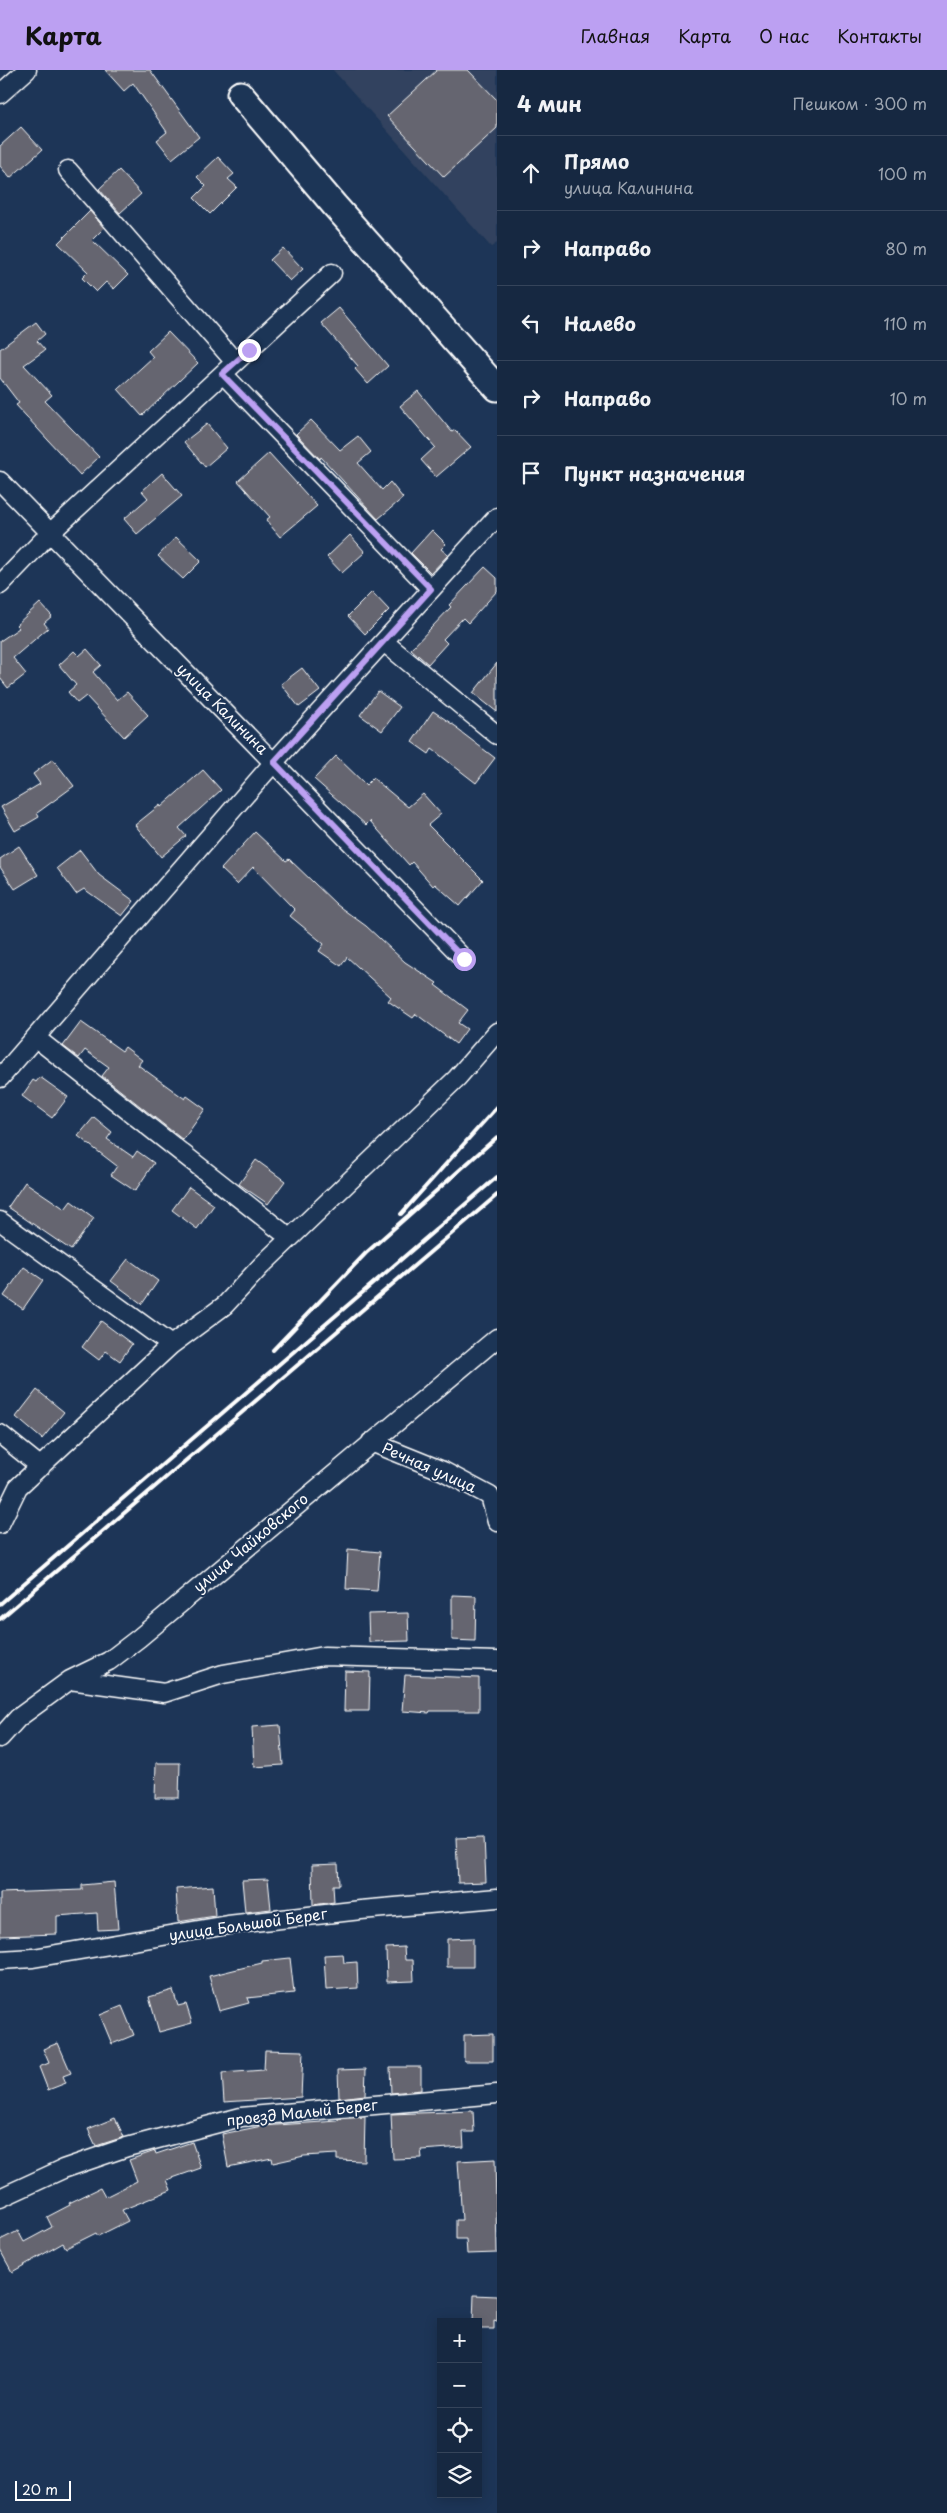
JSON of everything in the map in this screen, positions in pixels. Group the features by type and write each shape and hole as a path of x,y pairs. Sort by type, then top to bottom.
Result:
{"street":[{"path":"0,94 27,70"},
{"path":"240,94 354,228 497,388"},
{"path":"68,170 229,368 431,589"},
{"path":"0,585 49,534 332,273"},
{"name":"улица Калинина","path":"0,481 49,534 274,762 464,959"},
{"path":"0,1078 274,762 497,517"},
{"path":"384,642 497,734"},
{"path":"0,1524 18,1487 171,1345 225,1305 261,1266 457,1078 497,1032"},
{"path":"36,1038 281,1232"},
{"path":"0,1221 171,1345"},
{"name":"улица Чайковского","path":"0,1738 18,1718 70,1680 110,1661 139,1638 497,1338"},
{"path":"0,1434 41,1467"},
{"name":"Речная улица","path":"371,1442 444,1471 490,1496 497,1522"},
{"path":"70,1680 164,1693 223,1674 324,1656 497,1661"},
{"name":"улица Большой Берег","path":"0,1960 32,1958 228,1925 361,1910 497,1898"},
{"name":"проезд Малый Берег","path":"0,2198 63,2169 127,2147 241,2116 497,2094"}],"shaded area":[{"path":"333,70 497,70 497,243 491,247"}],"building":[{"path":"105,70 150,70 199,137 172,159 157,140 167,132 133,83 124,91"},
{"path":"437,70 468,70 497,100 497,128 444,177 387,116"},
{"path":"21,127 42,150 10,178 0,166 0,146"},
{"path":"218,157 234,174 228,179 237,187 210,214 194,198 206,186 197,177"},
{"path":"119,170 141,194 120,213 99,189"},
{"path":"90,211 104,228 92,240 128,275 114,289 106,282 96,292 82,278 88,272 58,243"},
{"path":"283,248 303,269 290,281 270,260"},
{"path":"339,308 388,366 368,384 355,369 358,366 321,323"},
{"path":"36,322 45,334 37,341 45,350 24,365 52,395 45,401 99,457 80,475 16,405 19,403 0,378 0,349"},
{"path":"168,332 198,363 142,416 118,389 153,357 148,351"},
{"path":"418,391 452,432 455,430 471,447 436,477 421,460 435,447 400,406"},
{"path":"311,420 340,450 358,436 371,452 358,463 382,490 390,482 403,498 378,519 321,457 320,459 296,434"},
{"path":"207,424 227,448 205,467 184,442"},
{"path":"269,453 317,506 280,537 266,520 270,517 238,481"},
{"path":"162,473 182,496 137,534 124,519 148,498 142,491"},
{"path":"432,530 446,544 441,549 448,555 431,573 411,553"},
{"path":"350,535 365,552 342,573 327,557"},
{"path":"176,537 201,561 183,579 158,556"},
{"path":"485,567 497,578 497,591 468,623 463,618 443,639 447,643 428,664 411,649 451,607 449,605"},
{"path":"372,592 389,610 365,634 348,616"},
{"path":"40,603 52,616 44,623 48,628 13,658 26,674 8,688 0,678 0,641 19,628 16,625"},
{"path":"87,649 101,665 93,672 117,700 127,692 148,715 124,737 86,696 77,703 68,692 76,685 59,665 74,651 79,656"},
{"path":"497,663 497,712 473,693"},
{"path":"302,668 320,691 299,707 281,684"},
{"path":"378,691 400,707 382,731 360,715"},
{"path":"433,711 458,728 495,758 476,783 432,749 429,754 412,742"},
{"path":"336,756 366,785 373,778 408,807 423,794 441,814 428,825 483,880 460,906 435,884 433,886 412,862 409,865 370,821 366,825 314,779"},
{"path":"53,759 74,786 37,813 39,817 15,831 1,807 40,784 33,774"},
{"path":"203,770 221,790 179,828 186,836 161,857 135,825 160,805 161,807"},
{"path":"255,832 286,861 289,859 337,905 366,926 405,962 437,983 435,985 468,1010 458,1023 467,1029 456,1044 416,1014 413,1018 388,1001 391,997 347,957 341,966 319,951 324,944 290,916 295,910 253,867 237,884 221,869"},
{"path":"19,846 38,875 15,889 0,867 0,859"},
{"path":"80,850 99,875 134,901 122,916 84,889 76,894 57,868"},
{"path":"81,1022 122,1051 125,1047 142,1060 138,1065 185,1099 187,1096 205,1109 183,1140 102,1076 109,1067 85,1050 79,1058 63,1046"},
{"path":"40,1077 68,1097 52,1118 22,1096 33,1080 36,1082"},
{"path":"94,1117 112,1132 107,1139 133,1157 137,1151 154,1163 135,1191 111,1175 117,1166 78,1136"},
{"path":"256,1160 285,1181 268,1204 239,1184"},
{"path":"25,1182 65,1209 71,1201 94,1218 71,1250 8,1207"},
{"path":"189,1187 214,1205 197,1229 172,1210"},
{"path":"128,1259 158,1281 142,1304 111,1281"},
{"path":"24,1267 43,1280 23,1309 4,1296"},
{"path":"101,1321 132,1344 120,1361 106,1351 99,1360 82,1347"},
{"path":"37,1390 64,1412 42,1439 16,1417"},
{"path":"348,1549 380,1552 377,1591 346,1589"},
{"path":"452,1595 476,1596 475,1641 452,1640"},
{"path":"408,1613 409,1641 369,1642 368,1614"},
{"path":"345,1671 370,1672 369,1711 344,1711"},
{"path":"405,1675 479,1678 479,1711 430,1711 429,1713 402,1711"},
{"path":"280,1725 283,1765 254,1767 252,1727"},
{"path":"156,1763 180,1763 179,1798 155,1798"},
{"path":"484,1837 486,1882 458,1883 456,1838"},
{"path":"338,1864 339,1885 333,1885 334,1902 313,1905 312,1865"},
{"path":"268,1879 271,1909 245,1912 242,1880"},
{"path":"114,1882 118,1929 98,1930 97,1913 57,1916 57,1934 0,1936 0,1893 82,1890 82,1885"},
{"path":"213,1886 215,1916 178,1922 176,1889"},
{"path":"473,1938 473,1967 447,1967 447,1939"},
{"path":"404,1947 405,1960 413,1960 414,1981 387,1982 386,1948"},
{"path":"343,1954 344,1963 357,1962 358,1988 326,1990 324,1955"},
{"path":"290,1958 294,1993 247,1998 249,2003 219,2011 209,1976 262,1963 262,1961"},
{"path":"173,1990 178,2006 186,2004 192,2023 159,2032 149,1997"},
{"path":"122,2006 134,2035 112,2044 100,2015"},
{"path":"493,2034 493,2061 464,2061 464,2035"},
{"path":"58,2043 71,2073 63,2076 66,2083 48,2090 39,2067 49,2063 43,2049"},
{"path":"265,2050 303,2051 301,2097 224,2102 222,2073 264,2070"},
{"path":"390,2067 421,2067 421,2090 391,2093"},
{"path":"366,2069 365,2095 339,2098 338,2070"},
{"path":"473,2111 474,2132 463,2132 464,2147 421,2150 422,2158 393,2159 391,2114"},
{"path":"365,2117 364,2161 337,2160 337,2154 304,2156 273,2163 272,2158 228,2167 222,2134 262,2126 338,2121 338,2119"},
{"path":"115,2118 124,2137 96,2146 88,2129"},
{"path":"192,2142 201,2168 167,2180 171,2190 122,2210 128,2221 98,2236 96,2233 66,2248 63,2243 12,2272 0,2250 0,2240 18,2231 24,2242 52,2227 47,2217 70,2205 69,2203 100,2188 105,2197 137,2181 129,2160 155,2151 156,2154"},
{"path":"495,2159 497,2253 467,2254 466,2239 456,2239 456,2220 462,2220 458,2161"},
{"path":"474,2295 497,2296 497,2322 494,2321 494,2329 482,2329 482,2318 473,2318"}],"railway":[{"path":"401,1214 497,1107"},
{"path":"273,1350 366,1253 497,1137"},
{"path":"0,1604 497,1177"},
{"path":"0,1619 497,1195"}],"route":[{"path":"249,350 222,374 431,589 274,762 464,959"}]}
